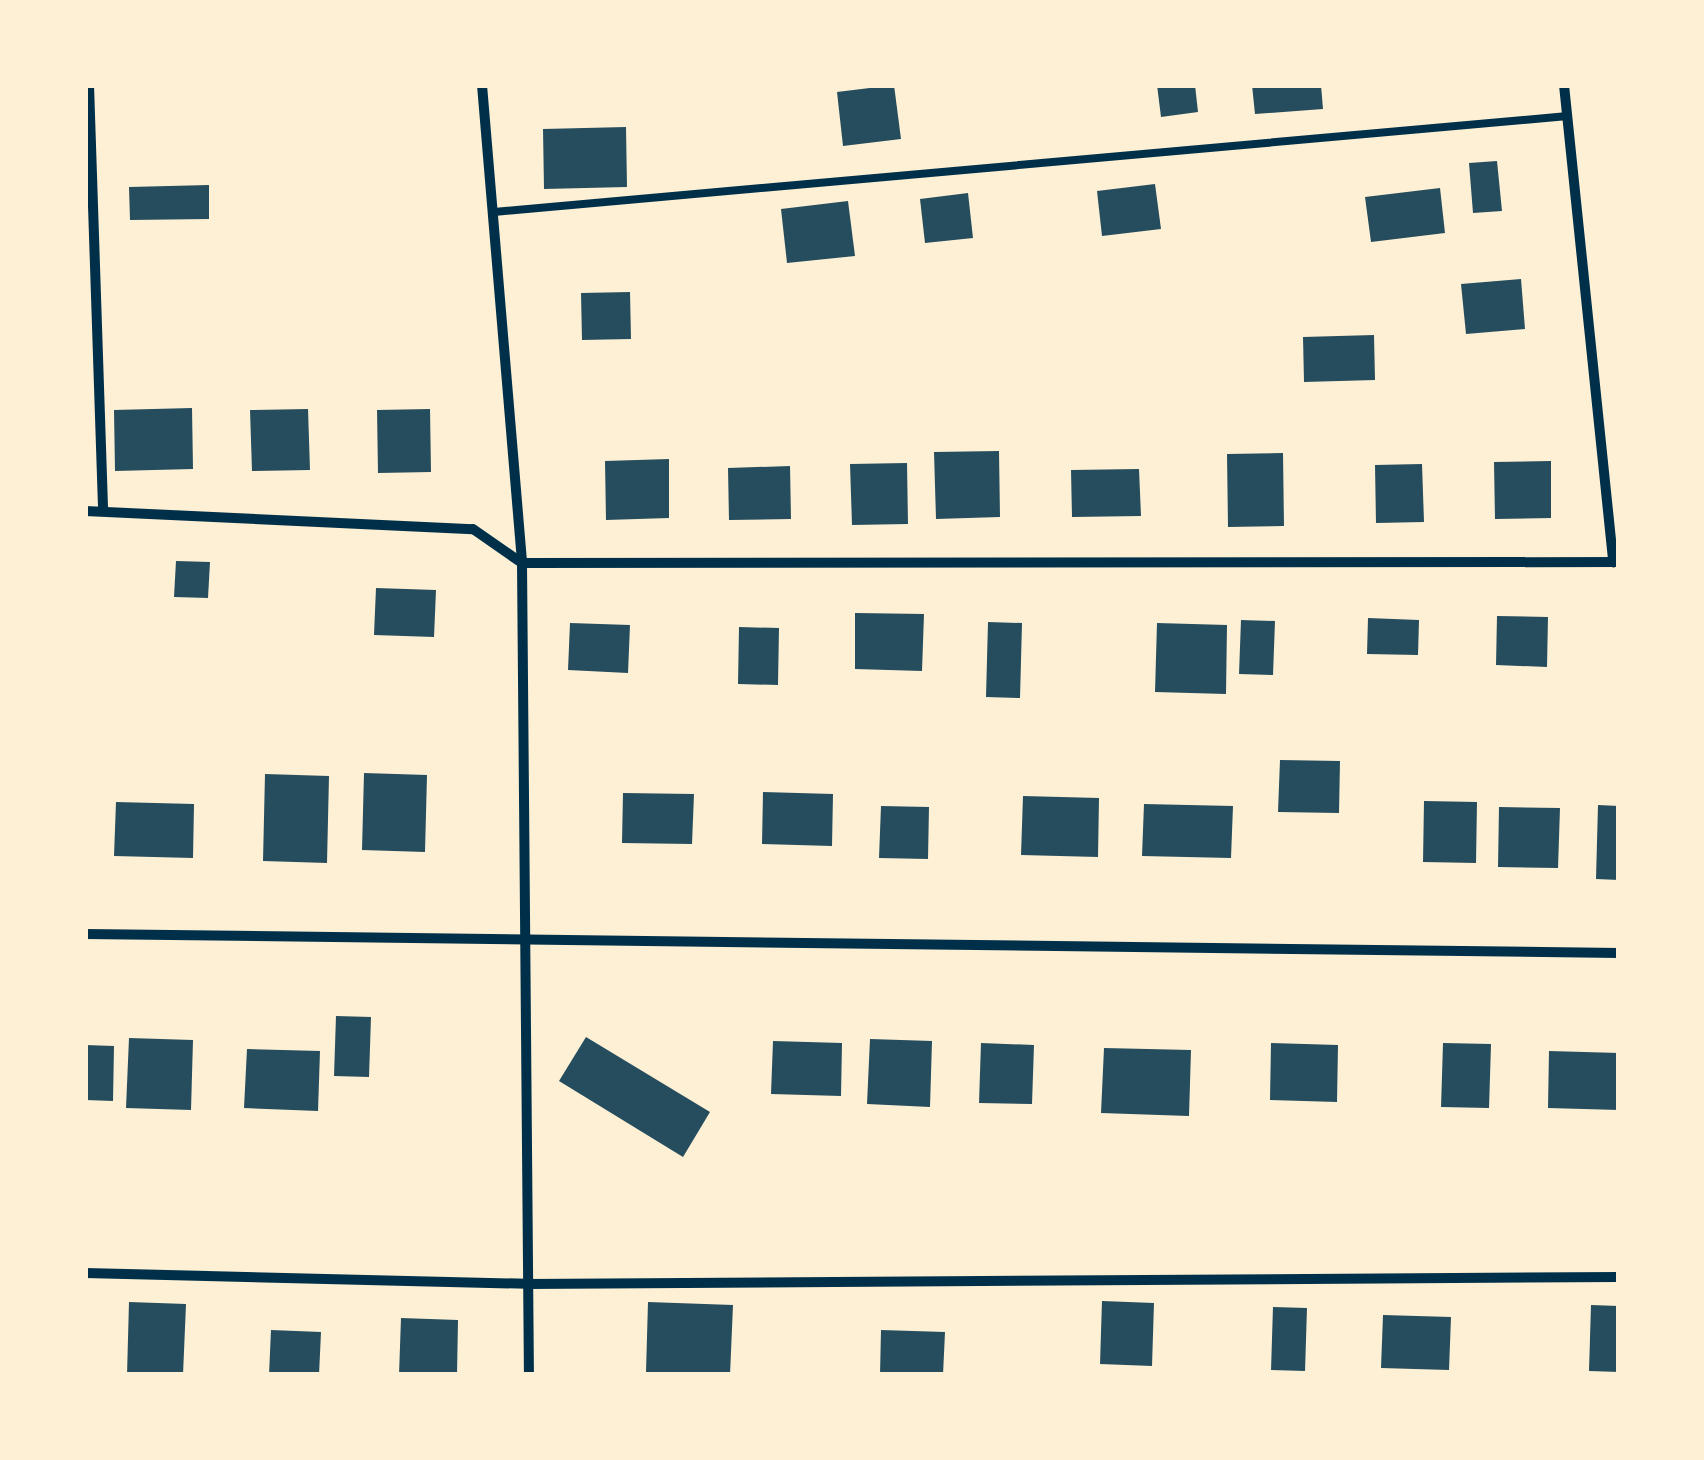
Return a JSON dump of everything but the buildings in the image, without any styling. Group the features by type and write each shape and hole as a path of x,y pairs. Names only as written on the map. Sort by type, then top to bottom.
{"street":[{"path":"89,85 104,511"},
{"path":"482,85 522,564 532,937 528,1375"},
{"path":"85,511 472,529 522,564 1616,562 1564,85"},
{"path":"85,934 1619,953"},
{"path":"85,1273 527,1284 1619,1277"}],"lane":[{"path":"494,212 1568,116"}]}
